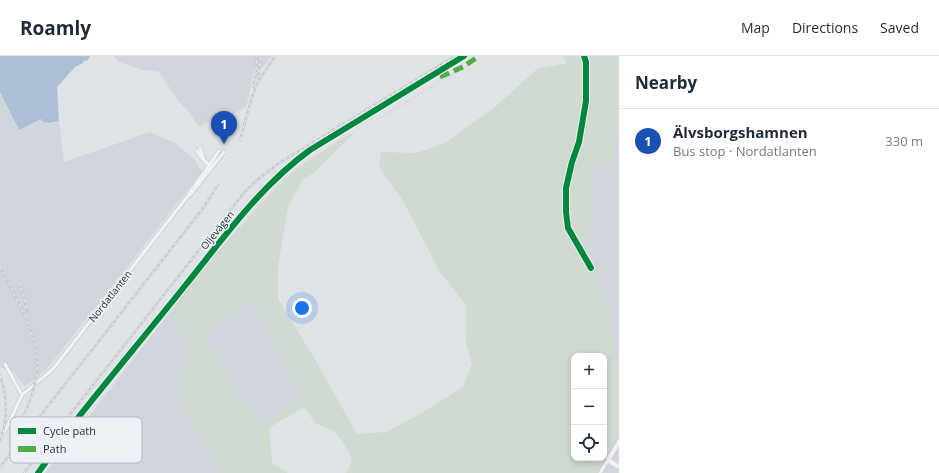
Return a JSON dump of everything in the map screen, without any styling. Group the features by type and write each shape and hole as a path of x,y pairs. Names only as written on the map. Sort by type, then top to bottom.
{"street":[{"name":"Oljevägen","path":"78,417 252,202 275,178 310,150 464,56"},
{"path":"584,56 586,62 586,101 579,142 572,162 566,188 566,212 568,228 591,268"},
{"path":"198,150 205,161 211,166 224,152"},
{"name":"Nordatlanten","path":"12,417 22,395 53,369 211,166 219,151"},
{"path":"5,364 22,395"},
{"name":"Nordatlanten","path":"0,438 10,422"},
{"path":"600,473 619,442"},
{"path":"608,460 619,467"},
{"name":"Oljevägen","path":"38,473 45,463"}],"shaded area":[{"path":"113,56 272,56 262,68 254,70 247,104 245,107 229,117 223,113 199,127 158,71 142,70 119,62"},
{"path":"484,56 386,115 364,126"},
{"path":"563,56 619,56 619,121 614,162 591,166 590,230 588,250 609,313 608,326 619,367 619,434 607,454 607,353 571,353 571,461 602,461 595,473 346,473 349,470 352,458 343,442 335,432 315,423 304,407 269,428 272,463 288,473 220,473 220,465 199,435 184,409 179,387 186,358 183,332 166,317 205,266 263,201 297,168 356,131 317,170 302,181 288,207 278,267 278,299 313,356 357,434 386,432 420,414 463,387 472,364 466,343 467,307 440,272 403,201 379,167 381,152 416,153 445,143 495,107 537,69 567,63","holes":["253,300 302,397 264,423 242,401 204,332"]},
{"path":"0,92 19,130 41,119 47,124 59,121 64,162 150,132 175,143 195,160 202,172 46,370 24,387 14,372 0,367"},
{"path":"619,121 619,367 608,326 609,313 588,250 590,230 591,166 617,136"},
{"path":"253,299 302,397 264,423 242,401 204,332"},
{"path":"166,317 183,332 186,358 179,387 184,409 199,435 220,465 220,473 45,473 53,463 142,463 142,417 88,417"},
{"path":"619,434 619,473 595,473 602,461 607,461 607,454"}],"water":[{"path":"0,56 90,56 87,61 84,60 83,63 75,67 57,87 59,121 47,123 41,119 19,130 0,92"}],"railway":[{"path":"253,87 257,70 256,56"},
{"path":"258,78 261,56"},
{"path":"240,140 252,97 258,82 275,56"},
{"path":"68,417 243,194 257,180 279,163 455,56"},
{"path":"39,417 201,211 218,185"},
{"path":"0,267 25,316 37,356 34,389 23,417"},
{"path":"20,282 27,311"},
{"path":"0,376 6,400 6,417 0,441"},
{"path":"0,467 10,454"},
{"path":"24,473 32,463"}],"marked path":[{"path":"440,77 463,67 479,56"}],"cycle path":[{"path":"79,417 242,214 274,180 310,150 464,56"},
{"path":"584,56 586,62 586,101 579,142 572,162 566,188 566,212 568,228 591,268"},
{"path":"38,473 45,463"}],"place":[{"name":"Älvsborgshamnen","path":"224,144"}]}
